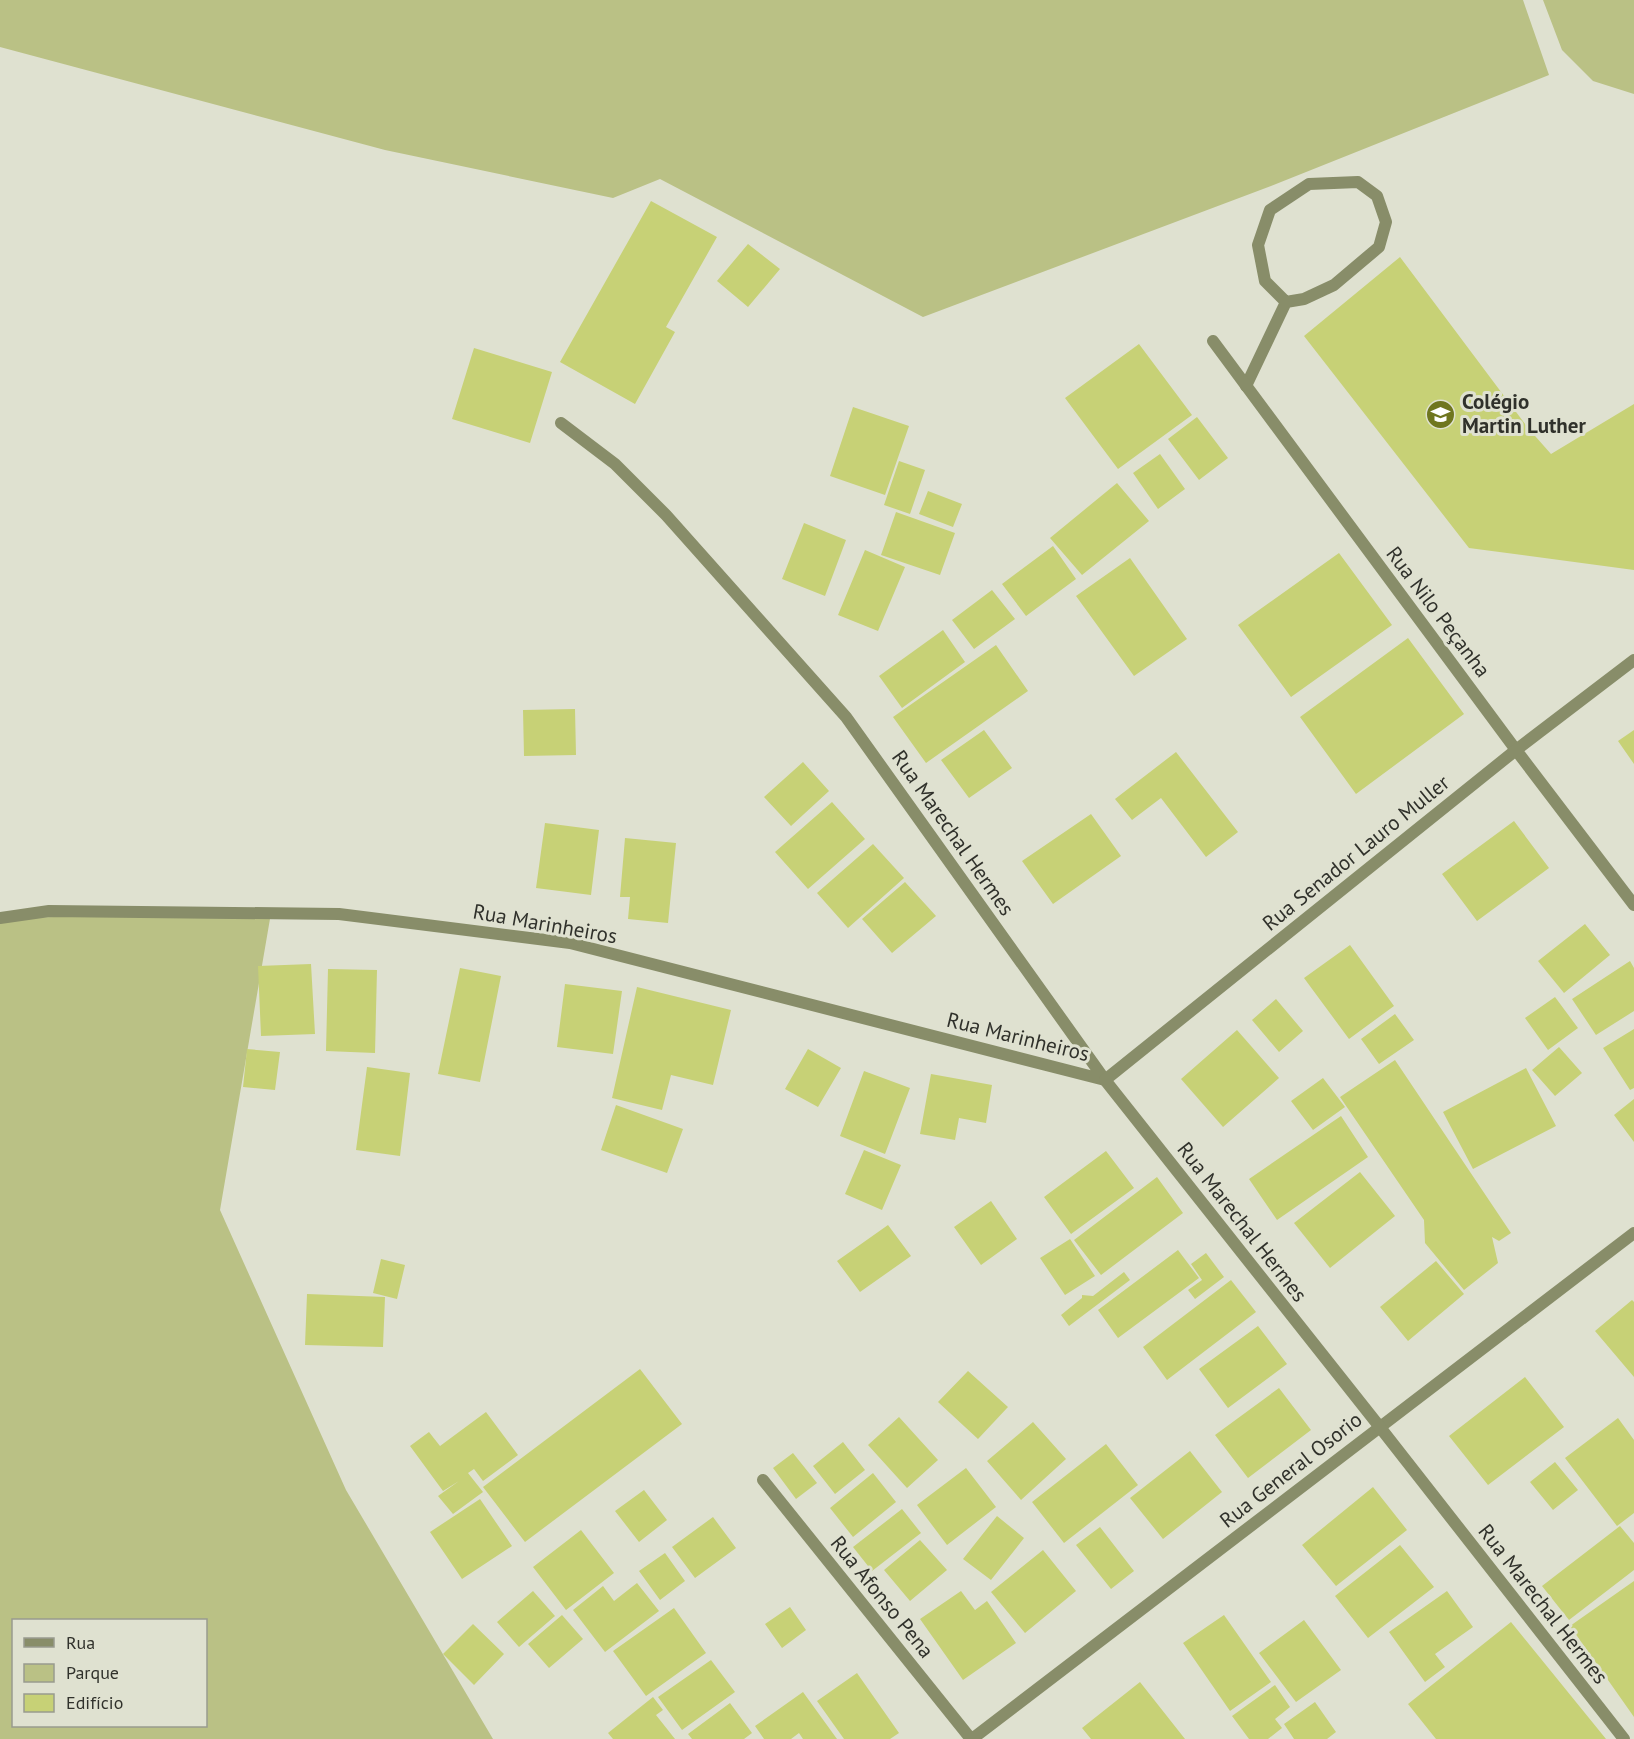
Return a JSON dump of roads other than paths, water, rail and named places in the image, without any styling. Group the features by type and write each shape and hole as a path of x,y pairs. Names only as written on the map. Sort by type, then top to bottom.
{"street":[{"path":"1358,182 1377,196 1386,222 1379,247 1334,285 1304,299 1286,302 1265,281 1258,245 1270,210 1309,184 1358,182"},
{"path":"1246,386 1286,302"},
{"name":"Rua Nilo Peçanha","path":"1213,341 1516,750 1634,905"},
{"name":"Rua Marechal Hermes","path":"561,423 615,464 666,515 846,717 1105,1080 1623,1739"},
{"name":"Rua Senador Lauro Muller","path":"1105,1080 1516,750 1634,660"},
{"name":"Rua Marinheiros","path":"0,918 49,911 339,914 570,943 1105,1080"},
{"name":"Rua General Osorio","path":"972,1739 1634,1233"},
{"name":"Rua Afonso Pena","path":"763,1480 972,1739"}],"place":[{"name":"Colégio Martin Luther","path":"1441,414"}]}
